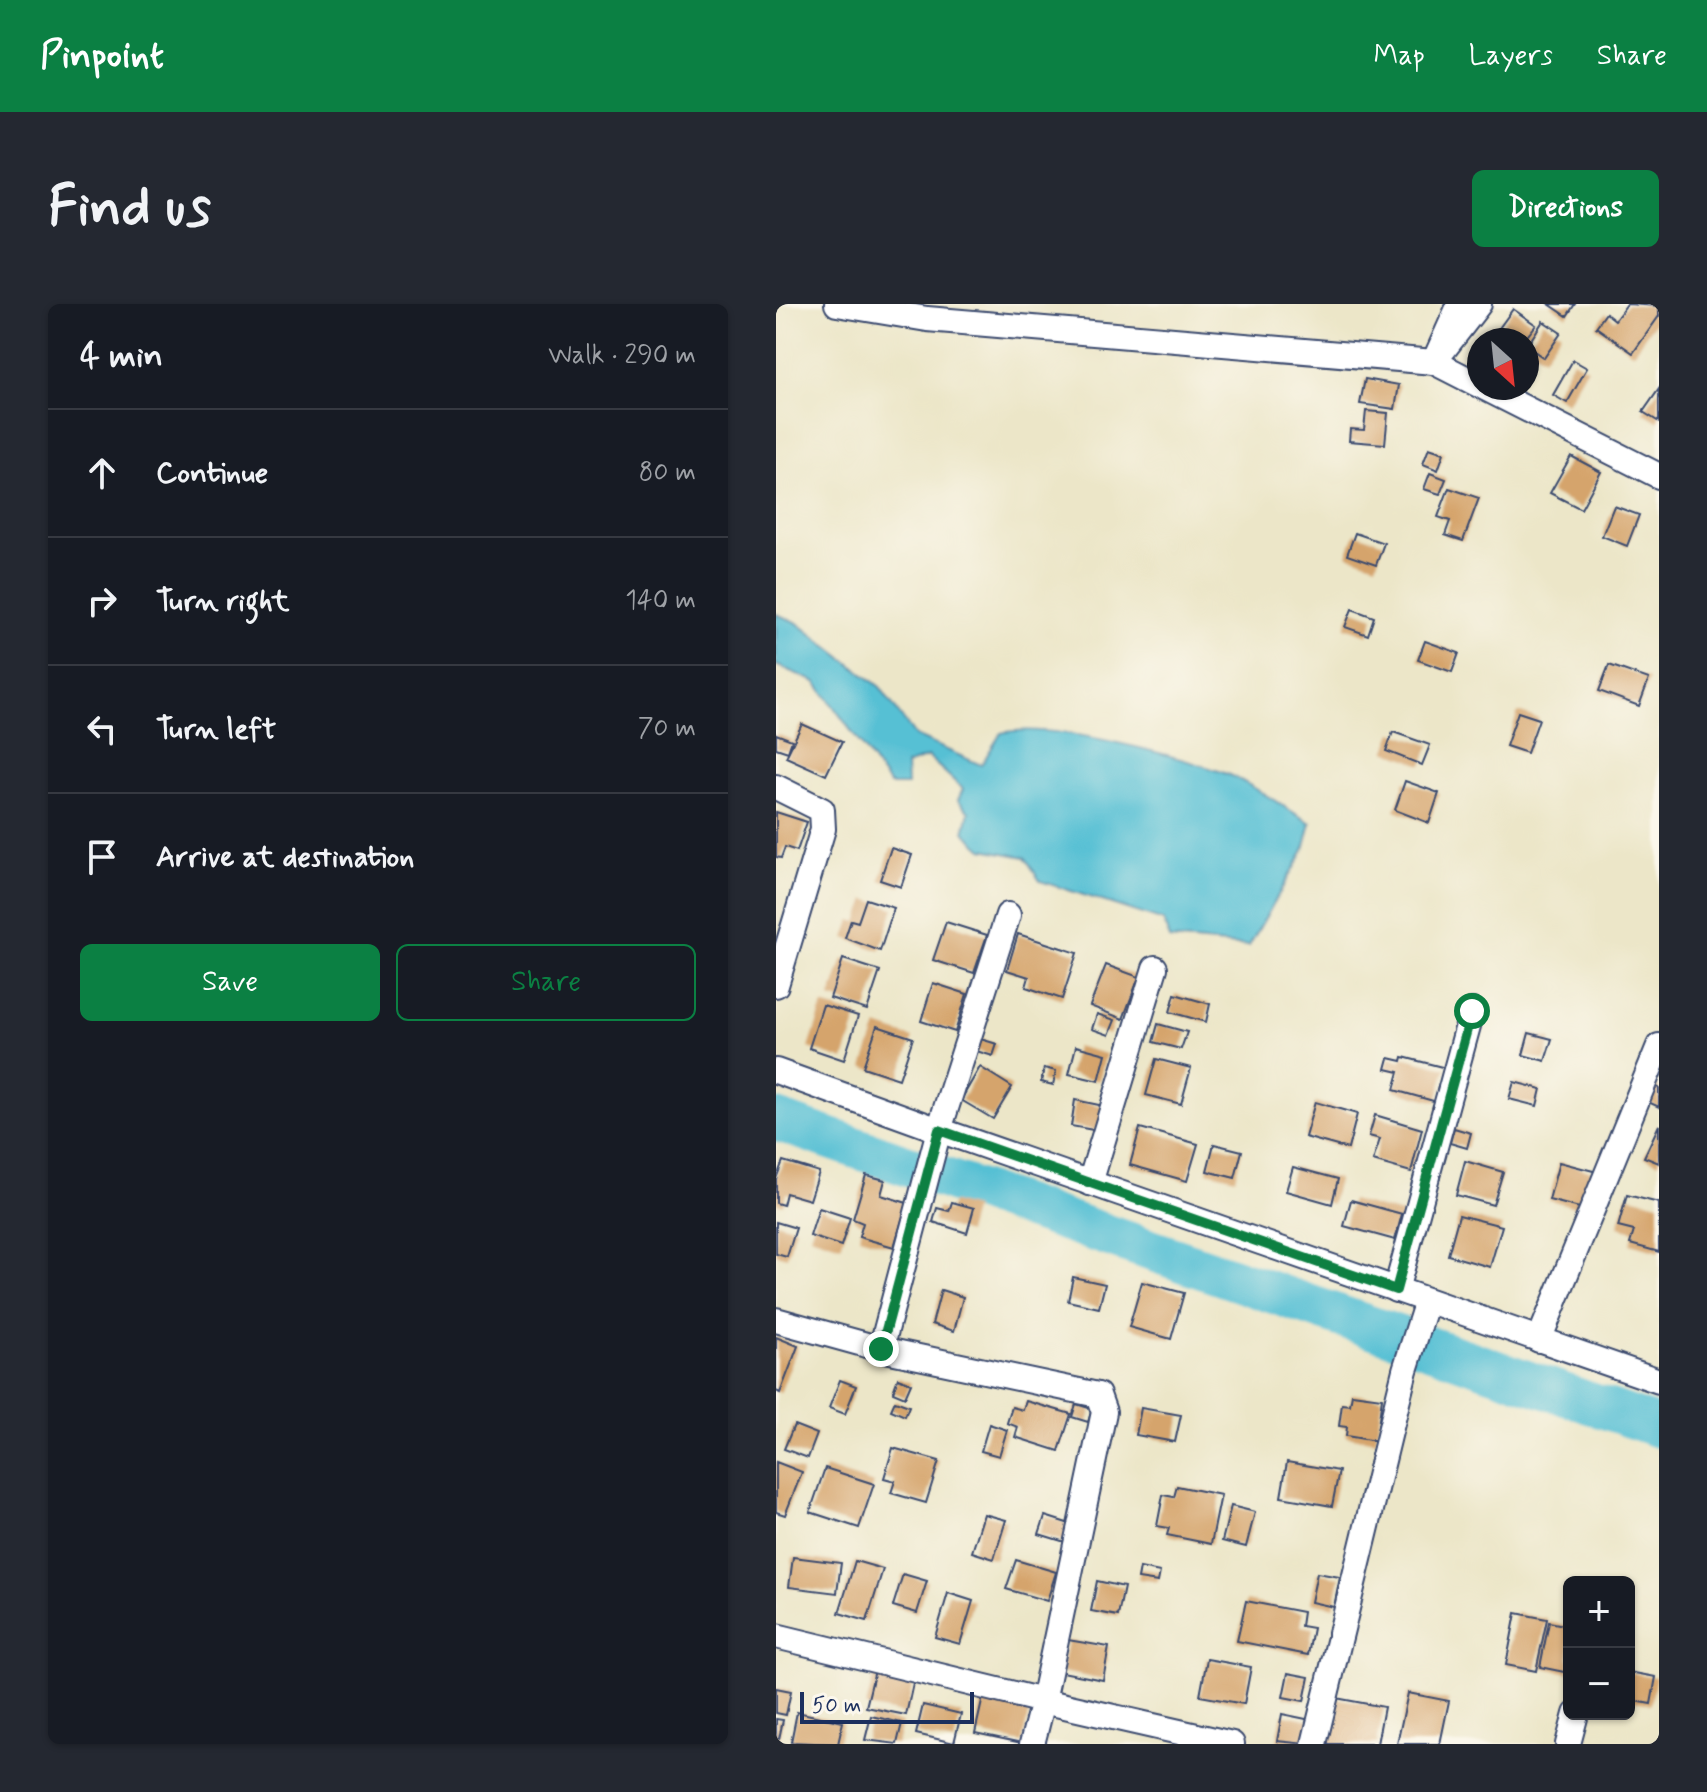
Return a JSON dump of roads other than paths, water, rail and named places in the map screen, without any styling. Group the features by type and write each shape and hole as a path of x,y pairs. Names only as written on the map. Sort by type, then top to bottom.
{"street":[{"path":"837,304 927,319 1434,362 1467,379"},
{"path":"1434,362 1460,304"},
{"path":"1434,362 1479,304"},
{"path":"1509,400 1659,476"},
{"path":"776,787 822,810 823,829 776,985"},
{"path":"881,1349 939,1130 1008,915"},
{"path":"1090,1183 1155,968"},
{"path":"1396,1290 1472,1011"},
{"path":"1539,1340 1659,1046"},
{"path":"776,1071 1659,1381"},
{"path":"1314,1744 1405,1370 1427,1301"},
{"path":"776,1320 881,1349 1098,1395 1104,1412 1032,1744"},
{"path":"776,1636 1232,1744"},
{"path":"1568,1744 1574,1720"}],"water":[{"path":"776,614 796,622 880,687 915,736 981,765 1001,733 1022,730 1078,735 1171,756 1231,776 1311,823 1304,850 1249,946 1169,939 1164,921 1040,881 1025,857 983,849 964,832 969,812 958,800 963,789 928,757 906,765 907,785 890,785 816,682 776,665"}],"waterway":[{"path":"776,1120 1659,1427"}]}
